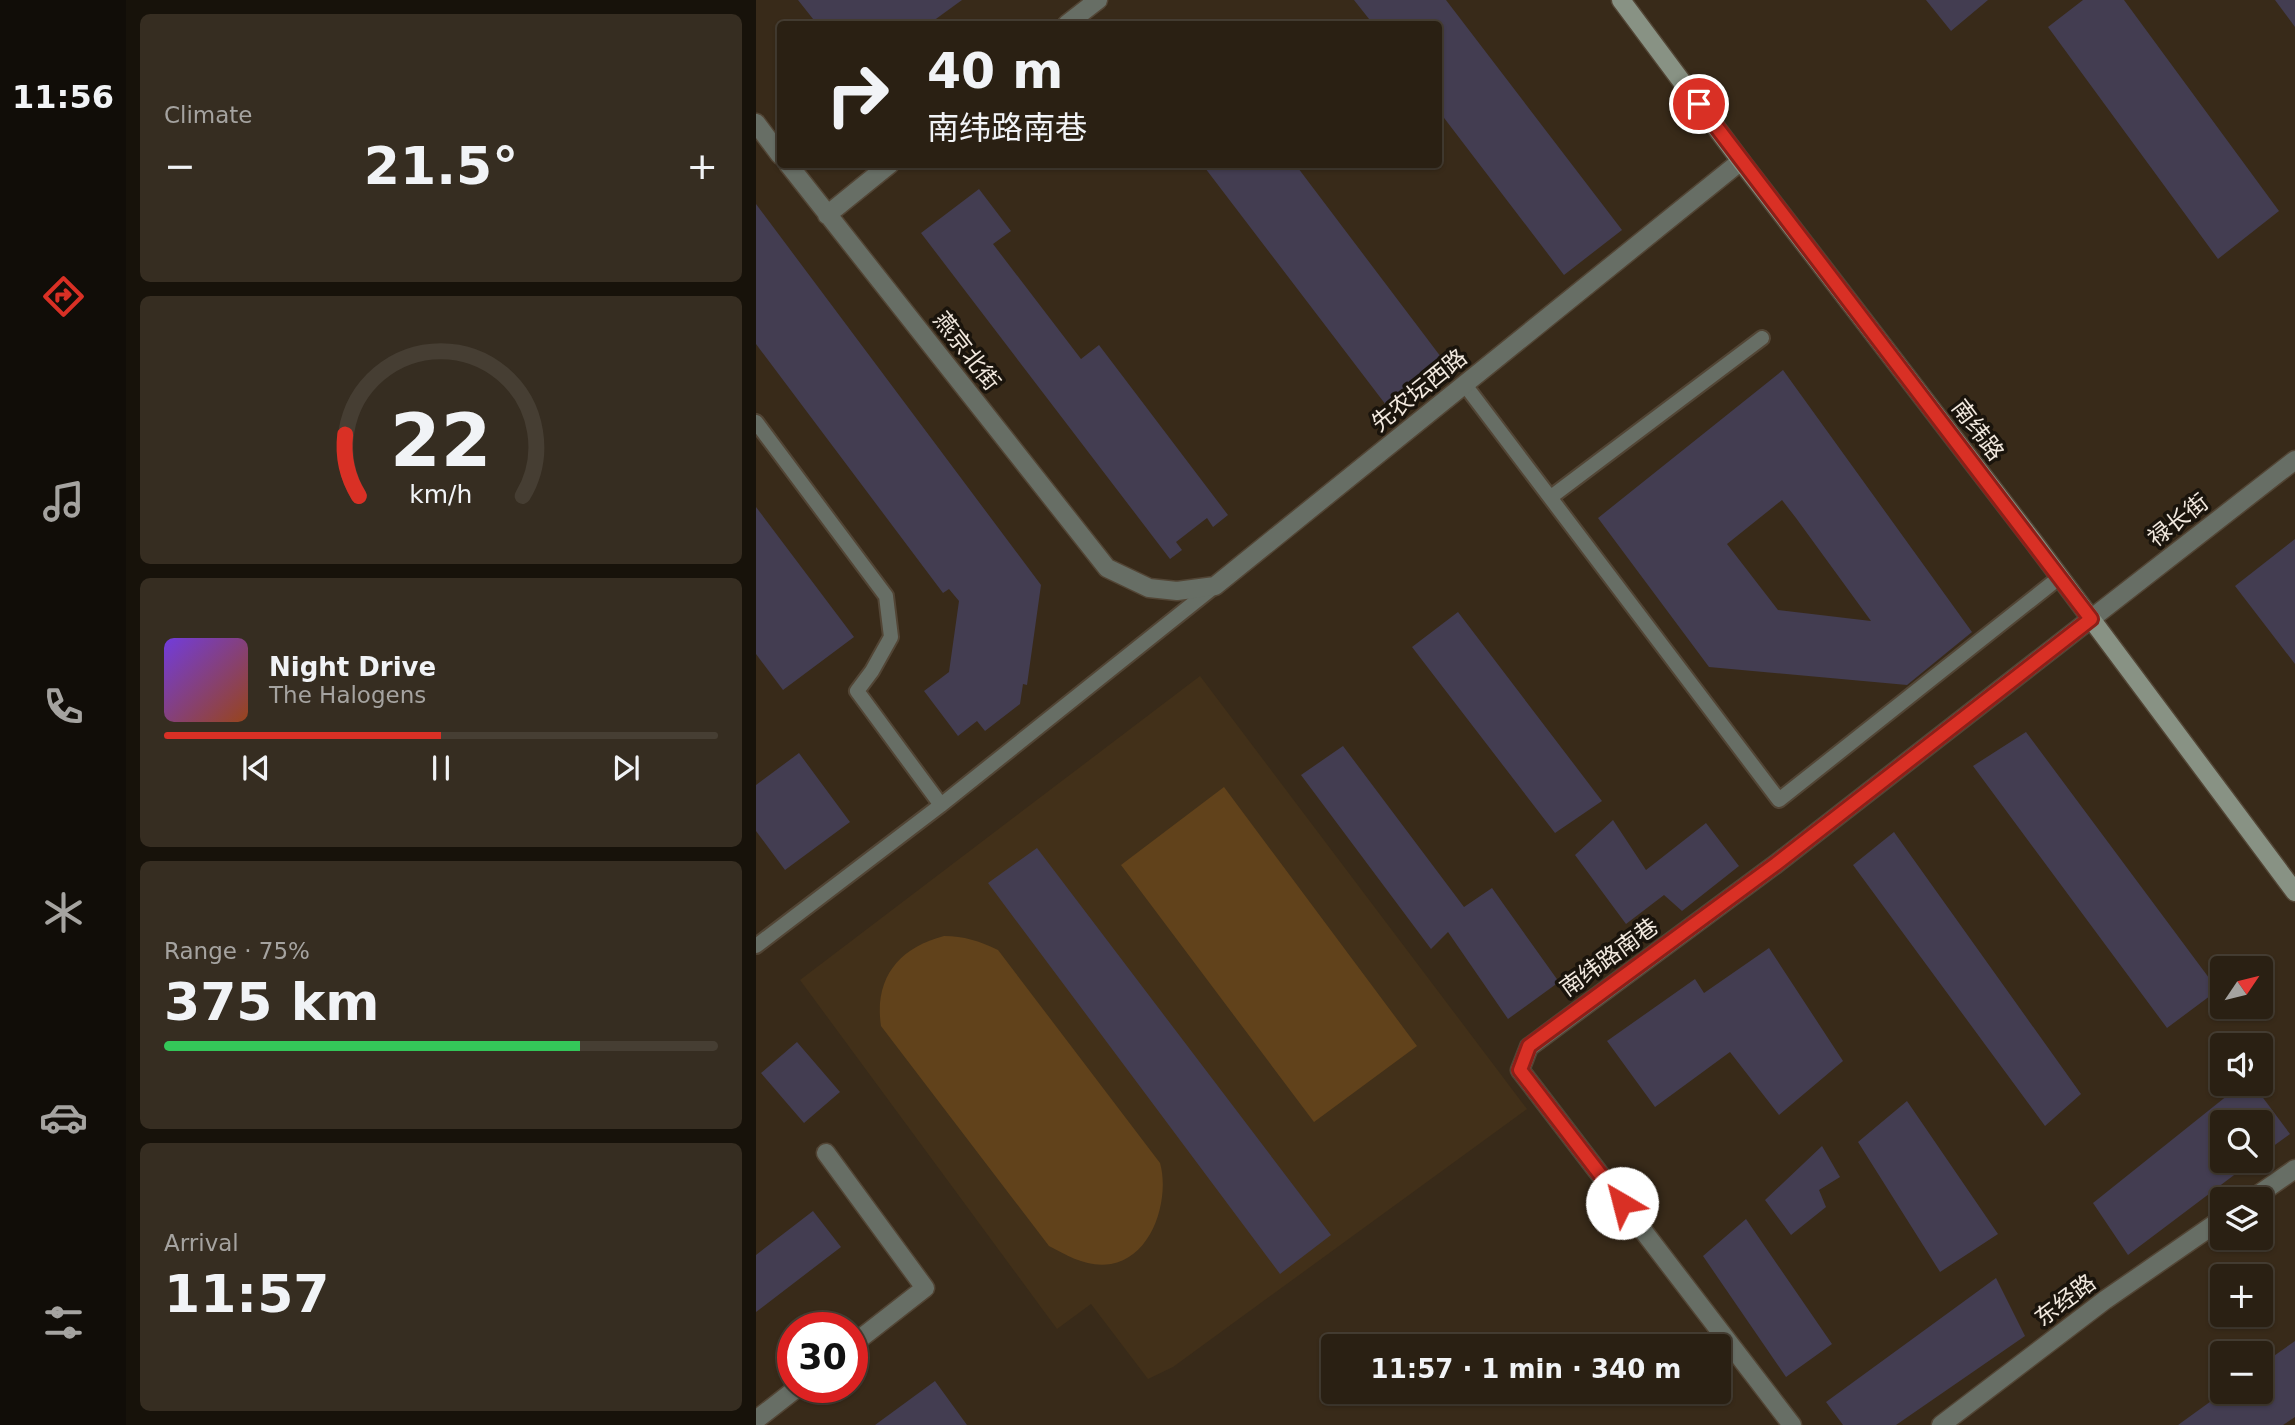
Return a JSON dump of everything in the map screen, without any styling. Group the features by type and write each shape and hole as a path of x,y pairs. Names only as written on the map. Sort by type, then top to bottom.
{"street":[{"path":"1071,21 1098,0"},
{"name":"南纬路","path":"1621,0 2295,891"},
{"path":"756,123 777,151"},
{"name":"先农坛西路","path":"1215,586 1741,161"},
{"name":"燕京北街","path":"791,168 1107,568 1149,588 1177,591 1215,586"},
{"path":"827,215 885,168"},
{"name":"禄长街","path":"2091,619 2295,460"},
{"name":"南纬路南巷","path":"1792,1425 1520,1070 1529,1046 1776,864 2091,619"},
{"path":"826,1153 925,1288 868,1333"},
{"path":"2270,1187 2295,1170"},
{"name":"东经路","path":"1941,1425 2105,1300 2210,1227"},
{"path":"756,1420 778,1403"}],"lane":[{"path":"1551,497 1762,338"},
{"path":"1465,385 1779,800 2060,577"},
{"path":"756,422 886,596 891,636 872,671 857,691 942,805"},
{"path":"756,946 942,805 1215,586"}],"shaded area":[{"path":"1200,676 1527,1109 1173,1367 1148,1379 1091,1304 1057,1329 800,980"},
{"path":"1224,787 1417,1046 1314,1122 1121,865"},
{"path":"944,936 971,940 998,950 1160,1163 1162,1193 1155,1224 1148,1238 1126,1259 1111,1264 1094,1264 1063,1254 1049,1246 881,1026 881,994 893,968 902,957 914,949"}],"building":[{"path":"798,0 962,0 933,21 815,21"},
{"path":"1354,0 1446,0 1622,230 1564,275 1442,115 1442,21 1371,21"},
{"path":"1926,0 1988,0 1951,31"},
{"path":"2083,0 2124,0 2279,211 2218,259 2048,27"},
{"path":"2275,0 2295,0 2295,27"},
{"path":"1205,168 1298,168 1444,361 1386,405"},
{"path":"979,189 1011,231 993,244 1081,359 1099,345 1228,515 1213,527 1207,518 1176,542 1182,550 1170,559 921,233"},
{"path":"756,204 1041,585 1027,685 1023,684 1020,704 985,731 977,721 958,736 924,691 949,672 959,601 949,589 943,593 756,344"},
{"path":"1783,370 1972,632 1907,685 1709,667 1598,518","holes":["1782,500 1871,621 1778,610 1727,544"]},
{"path":"756,507 854,637 783,690 756,654"},
{"path":"2295,539 2295,664 2235,586"},
{"path":"1458,612 1602,801 1555,833 1412,647"},
{"path":"2026,732 2210,979 2210,996 2167,1028 1973,766"},
{"path":"1343,746 1464,907 1492,888 1559,982 1508,1019 1448,932 1431,949 1301,775"},
{"path":"799,753 850,822 785,870 756,831 756,785"},
{"path":"1613,820 1646,870 1706,823 1739,866 1682,911 1664,895 1626,924 1575,855"},
{"path":"1894,832 2081,1094 2045,1126 1853,865"},
{"path":"1037,848 1331,1235 1280,1274 988,883"},
{"path":"1769,948 1843,1061 1779,1115 1730,1052 1655,1107 1607,1041 1695,979 1704,993"},
{"path":"797,1042 840,1092 804,1123 761,1073"},
{"path":"2227,1096 2262,1096 2272,1110 2210,1110 2210,1173 2237,1173 2218,1187 2210,1187 2210,1193 2128,1255 2093,1203"},
{"path":"1907,1101 1998,1234 1940,1272 1858,1142"},
{"path":"2273,1111 2290,1134 2273,1146"},
{"path":"1822,1146 1840,1177 1819,1190 1826,1207 1791,1235 1765,1200"},
{"path":"813,1211 841,1247 756,1312 756,1255"},
{"path":"1746,1219 1832,1344 1786,1377 1703,1256"},
{"path":"1996,1278 2025,1336 1896,1425 1843,1425 1826,1402"},
{"path":"2295,1341 2295,1417 2283,1425 2178,1425 2210,1402 2210,1404 2273,1404 2273,1357"},
{"path":"935,1381 967,1425 875,1425"}],"route":[{"path":"1622,1203 1520,1070 1529,1046 1776,864 2091,619 1699,104"}]}
